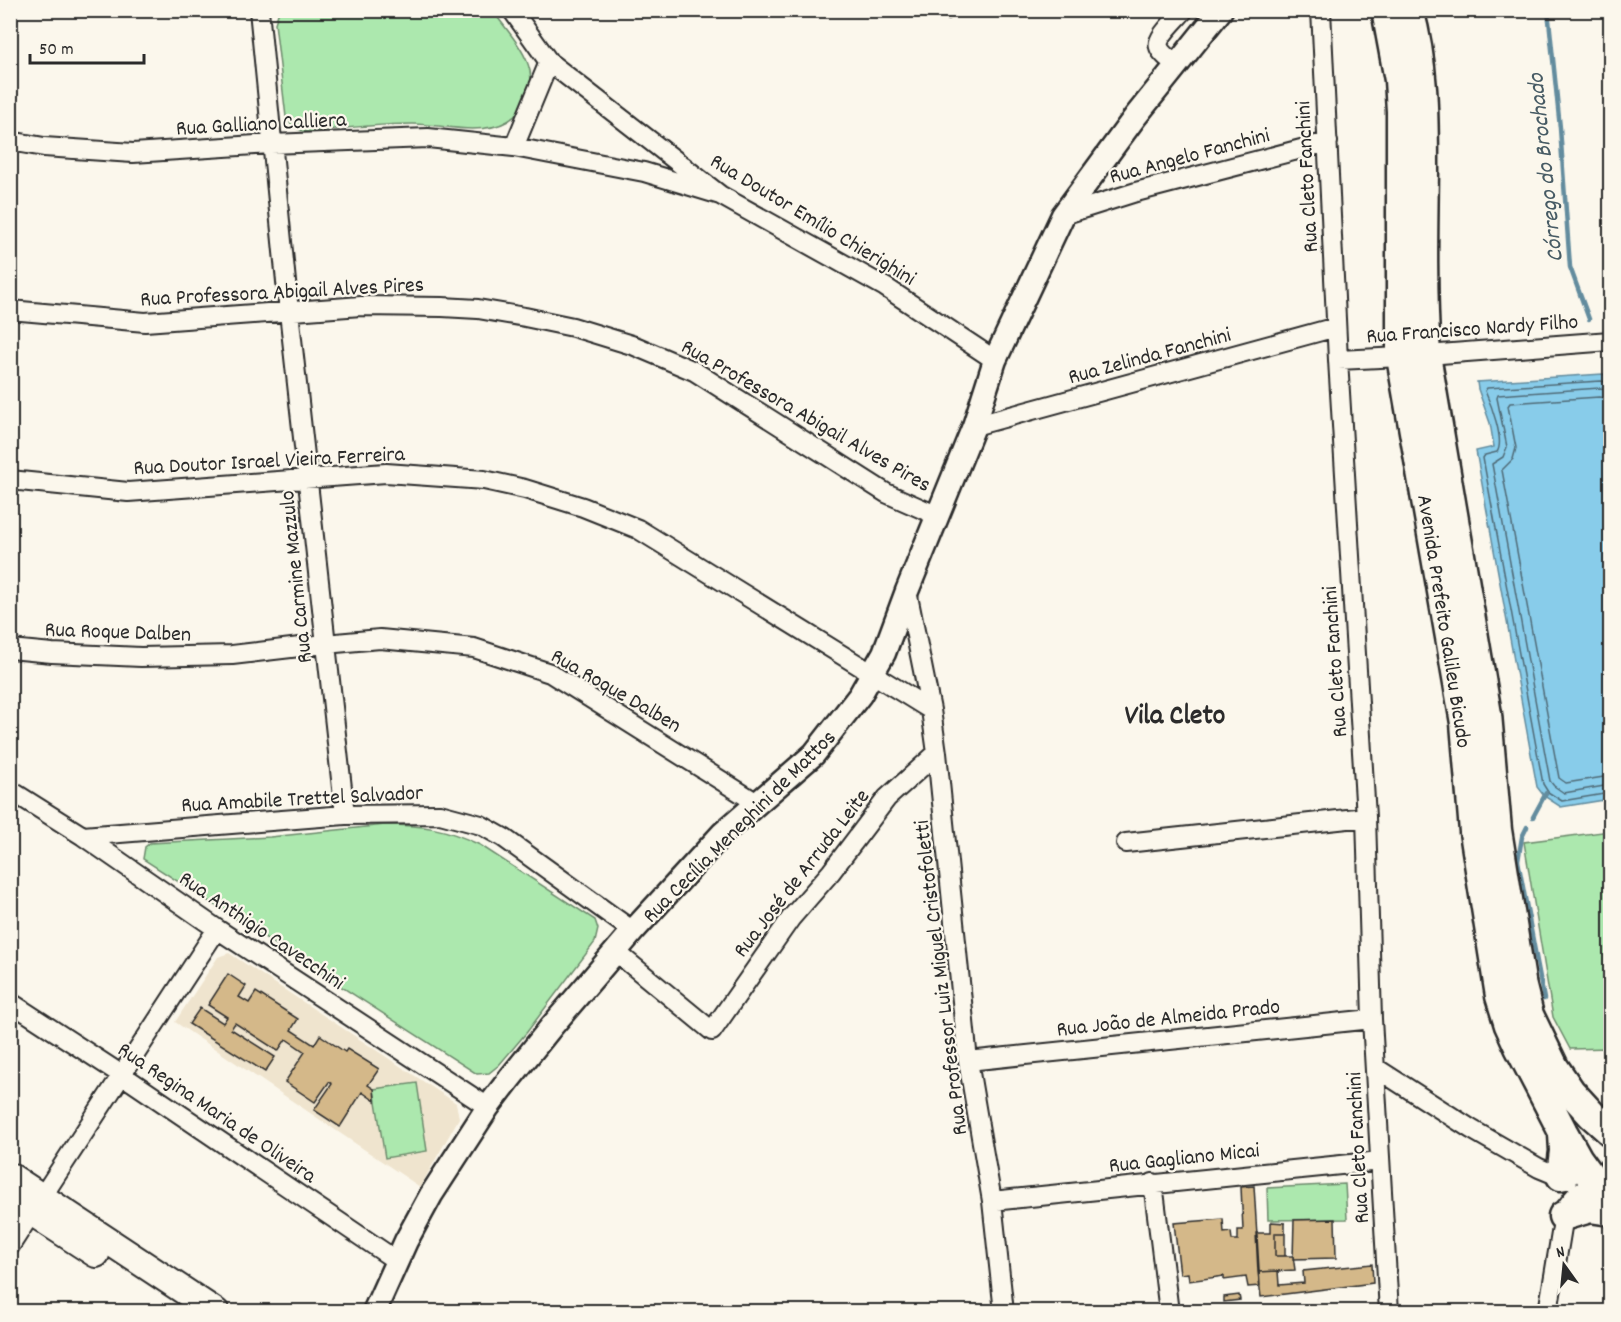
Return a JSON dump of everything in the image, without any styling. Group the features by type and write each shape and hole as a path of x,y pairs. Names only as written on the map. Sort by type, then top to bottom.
{"main road":[{"name":"Avenida Prefeito Galileu Bicudo","path":"1386,10 1401,111 1413,356 1465,723 1474,832 1500,996 1519,1047 1563,1131 1576,1192"},
{"name":"Avenida Prefeito Galileu Bicudo","path":"1409,10 1418,53 1424,108 1423,315 1413,356 1487,714 1497,830 1522,987 1530,1015 1554,1067 1571,1092 1592,1115 1611,1131"},
{"path":"10,1176 37,1204 184,1311"},
{"path":"1576,1192 1590,1208 1611,1211"},
{"path":"10,1198 37,1204 216,1311"}],"street":[{"name":"Rua Carmine Mazzulo","path":"259,10 289,312 345,815"},
{"name":"Rua Doutor Emílio Chierighini","path":"512,10 549,62 720,195 885,287 994,360"},
{"path":"1177,65 1159,49 1158,44 1160,38 1184,10"},
{"name":"Rua Cecília Meneghini de Mattos","path":"374,1311 431,1196 488,1107 552,1026 633,931 723,833 814,754 873,676 974,426 994,360 1063,214 1135,117 1221,10"},
{"name":"Rua Cleto Fanchini","path":"1321,10 1336,327 1366,817 1372,1019 1389,1311"},
{"path":"514,147 549,62"},
{"name":"Rua Galliano Calliera","path":"10,141 44,147 133,153 272,144 428,138 514,147 644,172 720,195"},
{"name":"Rua Angelo Fanchini","path":"1063,214 1136,192 1328,142"},
{"path":"644,172 653,169 657,164 660,148"},
{"name":"Rua Professora Abigail Alves Pires","path":"10,310 145,322 361,306 442,307 478,309 573,327 634,346 694,370 886,493 938,516"},
{"name":"Rua Zelinda Fanchini","path":"974,426 1336,327"},
{"name":"Rua Francisco Nardy Filho","path":"1338,360 1611,341"},
{"name":"Rua Doutor Israel Vieira Ferreira","path":"10,480 128,492 386,473 484,480 515,487 583,507 638,530 873,676"},
{"name":"Rua Professor Luiz Miguel Cristofoletti","path":"907,591 931,710 937,753 968,1061 992,1201 1004,1311"},
{"name":"Rua Roque Dalben","path":"10,649 152,657 232,655 380,639 474,648 549,673 757,803"},
{"path":"873,676 931,710"},
{"name":"Rua José de Arruda Leite","path":"616,952 712,1031 791,918 831,872 887,798 937,753"},
{"name":"Rua Anthigio Cavecchini","path":"10,790 83,836 217,928 488,1107"},
{"name":"Rua Amabile Trettel Salvador","path":"83,836 345,815 440,814 481,825 504,838 633,931"},
{"path":"1126,843 1366,817"},
{"path":"10,1246 217,928"},
{"name":"Rua Regina Maria de Oliveira","path":"10,1002 397,1261"},
{"name":"Rua João de Almeida Prado","path":"968,1061 1372,1019"},
{"path":"1376,1068 1576,1192 1548,1311"},
{"name":"Rua Gagliano Micai","path":"992,1201 1380,1161"},
{"path":"1153,1184 1169,1311"},
{"path":"997,1311 1004,1311"}],"shaded area":[{"path":"229,953 456,1103 459,1118 420,1187 175,1022 218,957"}],"green space":[{"path":"279,11 493,11 517,43 528,64 531,80 528,96 520,110 508,121 486,128 465,129 413,124 373,125 307,132 297,129 286,117 275,23"},
{"path":"385,825 434,829 467,839 480,845 595,920 598,929 595,942 527,1032 499,1065 489,1073 477,1074 143,859 145,847 150,843 270,837"},
{"path":"1610,831 1610,1048 1570,1049 1553,1017 1524,842"},
{"path":"417,1083 427,1151 385,1158 374,1089"},
{"path":"1345,1184 1347,1219 1268,1220 1267,1188"}],"water":[{"path":"1603,374 1610,378 1608,440 1610,445 1610,799 1561,807 1544,796 1537,787 1476,451 1494,447 1490,423 1477,382"}],"building":[{"path":"942,10 958,10 959,13 948,20"},
{"path":"228,974 246,986 239,997 249,1003 256,992 298,1019 291,1030 314,1045 320,1035 345,1052 347,1049 379,1069 368,1085 374,1089 375,1101 362,1092 340,1127 314,1110 332,1084 329,1082 315,1102 285,1082 305,1052 286,1039 278,1051 235,1023 231,1029 275,1057 265,1072 189,1024 200,1008 223,1023 227,1017 208,1005"},
{"path":"1254,1186 1260,1286 1248,1287 1246,1277 1224,1280 1224,1276 1189,1281 1188,1273 1180,1274 1174,1223 1223,1219 1224,1233 1231,1232 1232,1240 1238,1240 1238,1230 1243,1230 1241,1187"},
{"path":"1335,1219 1336,1258 1293,1259 1294,1220"},
{"path":"1271,1222 1285,1223 1285,1233 1275,1233 1275,1256 1293,1256 1295,1270 1258,1272 1256,1233 1271,1233"},
{"path":"1275,1233 1285,1233 1285,1256 1275,1256"},
{"path":"1372,1264 1373,1283 1261,1297 1258,1272 1278,1271 1279,1285 1304,1283 1303,1271"},
{"path":"1239,1295 1240,1300 1224,1302 1224,1297"}],"waterway":[{"name":"Córrego do Brochado","path":"1548,10 1560,128 1570,267 1589,319"},
{"path":"1533,817 1546,793"},
{"path":"1527,827 1522,837 1518,861 1544,999"}],"district":[{"name":"Vila Cleto","path":"1175,713"}]}
